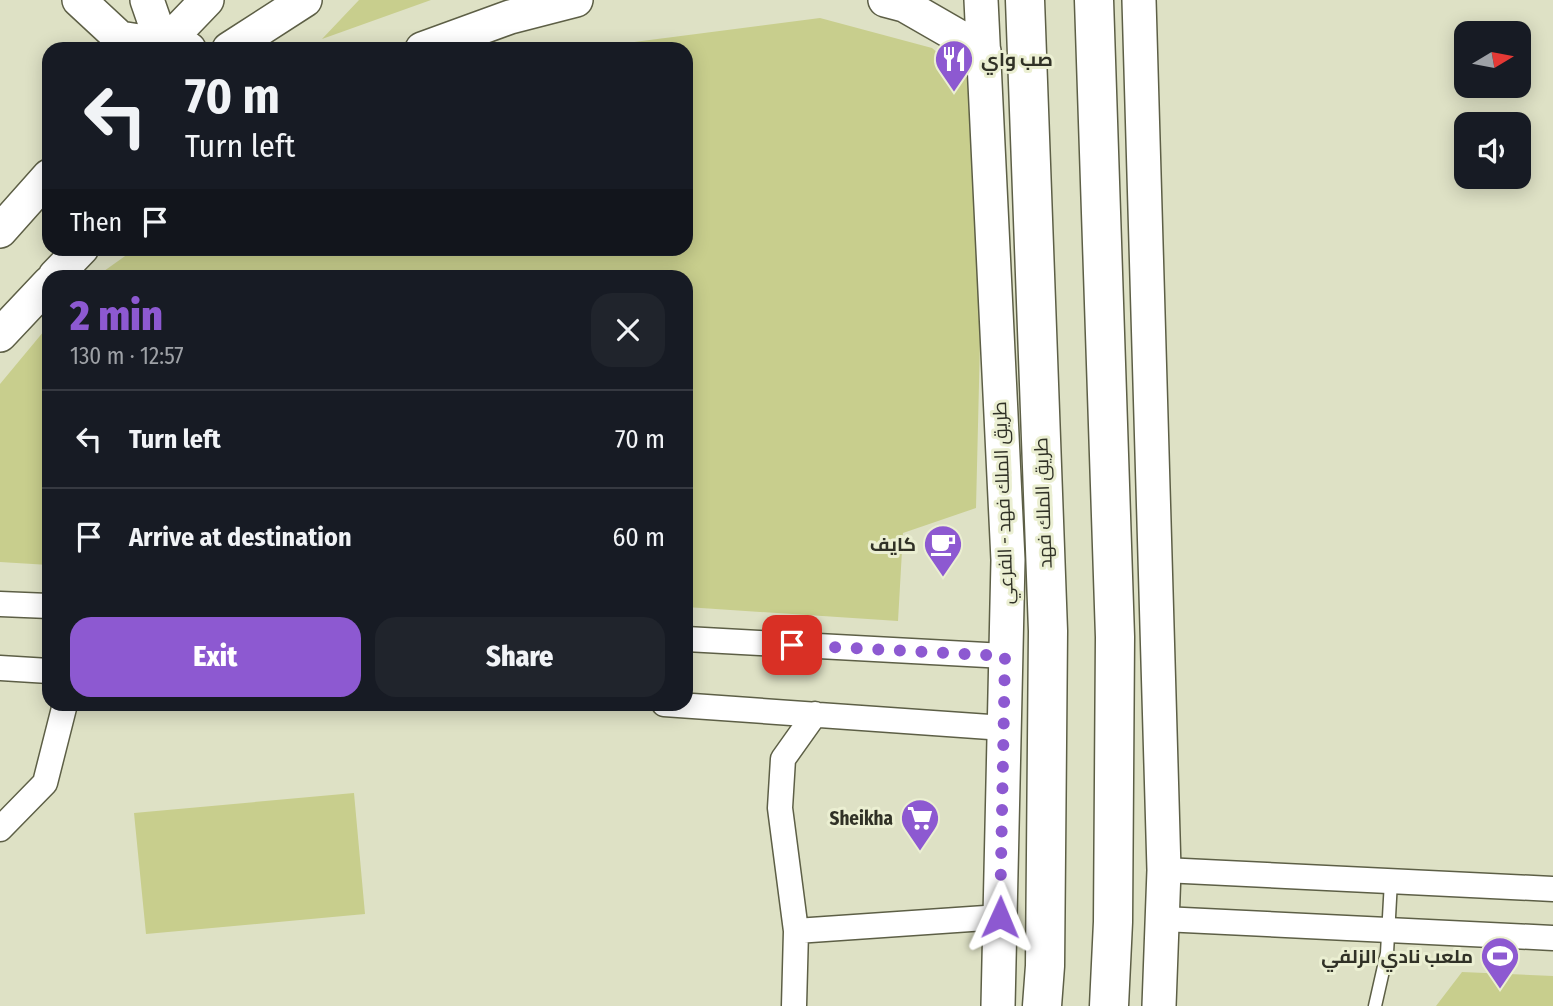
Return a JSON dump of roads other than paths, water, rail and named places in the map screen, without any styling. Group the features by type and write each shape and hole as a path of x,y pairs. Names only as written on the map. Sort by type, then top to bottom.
{"highway":[{"name":"طريق الملك فهد","path":"1025,0 1048,631 1045,967 1042,1006"},
{"path":"1094,0 1115,637 1113,922 1109,1006"}],"main road":[{"path":"79,0 120,37 142,42"},
{"path":"147,0 166,42"},
{"path":"174,42 207,0"},
{"path":"240,42 305,0"},
{"path":"273,42 312,0"},
{"path":"441,42 510,17 576,0"},
{"path":"886,0 904,5 984,51"},
{"name":"طريق الملك فهد - الفرعي","path":"981,0 1007,560 998,1006"},
{"path":"1139,0 1164,870 1159,1006"},
{"path":"0,231 42,184"},
{"path":"61,270 74,256"},
{"path":"0,335 42,290"}],"street":[{"path":"0,604 42,606"},
{"path":"693,639 1005,656"},
{"path":"0,668 42,671"},
{"path":"693,706 1004,728"},
{"path":"0,829 45,783 63,711"},
{"path":"794,1006 796,932 780,808 783,759 815,714"},
{"path":"1164,870 1553,888"},
{"path":"796,932 1000,917"},
{"path":"1163,919 1553,938"}],"lane":[{"path":"1375,1006 1387,953 1391,881"}],"place":[{"name":"صب واي","path":"954,93"},
{"name":"كايف","path":"943,578"},
{"name":"Sheikha","path":"920,852"},
{"name":"ملعب نادي الزلفي","path":"1500,990"}]}
